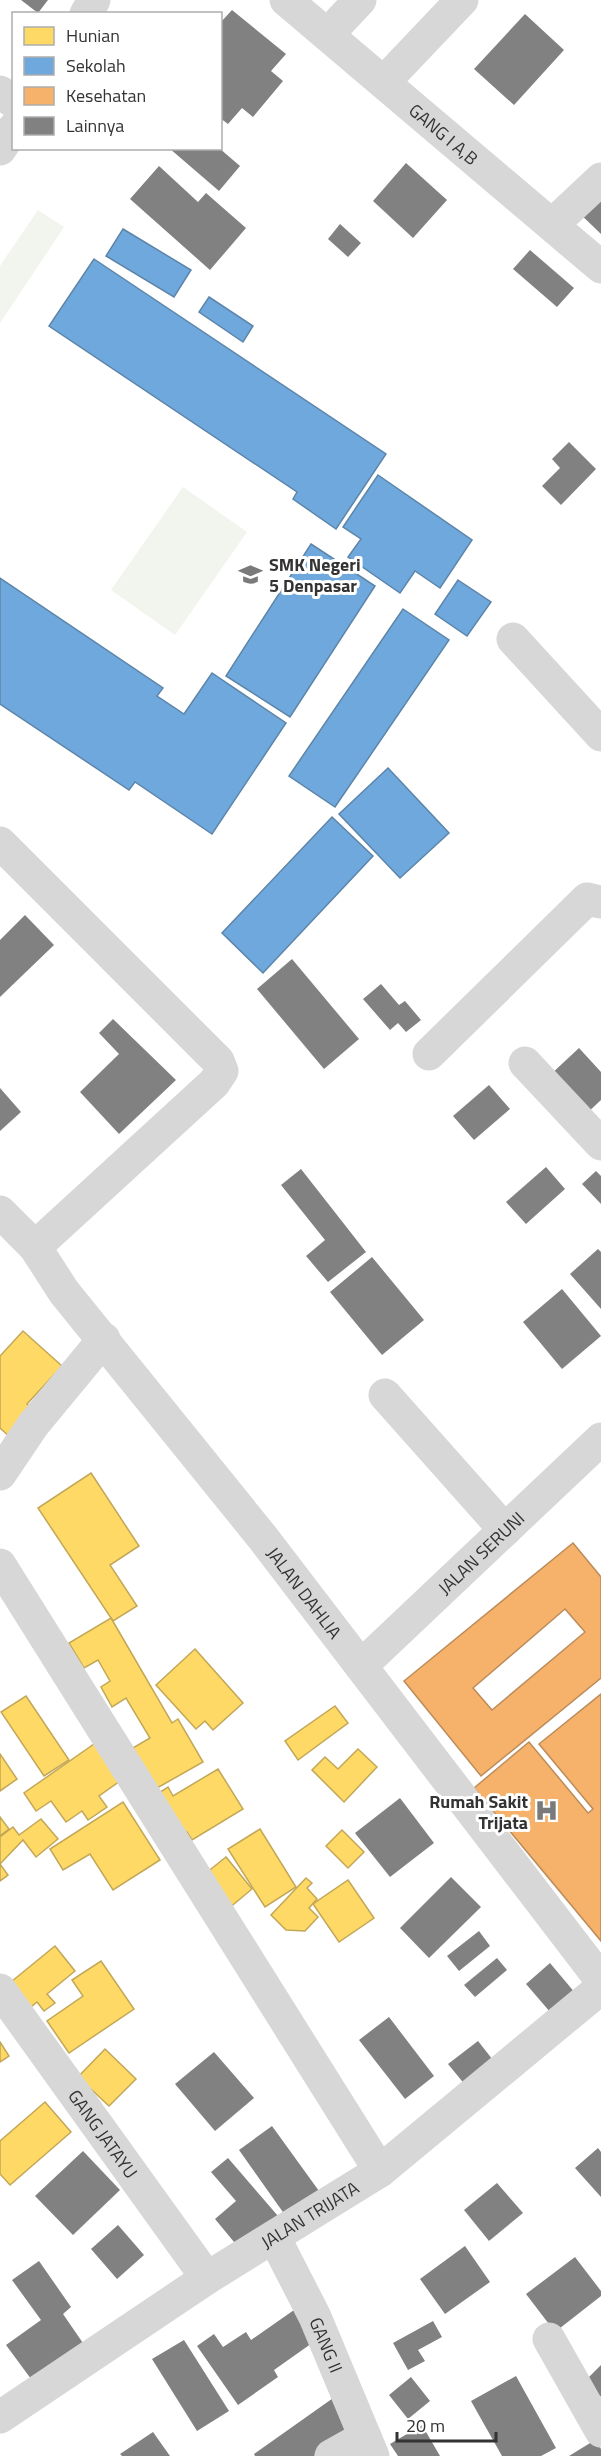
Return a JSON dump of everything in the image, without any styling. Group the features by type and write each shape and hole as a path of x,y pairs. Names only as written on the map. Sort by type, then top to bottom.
{"street":[{"name":"GANG I A,B","path":"286,0 601,267"},
{"path":"328,34 360,0"},
{"path":"384,82 462,0"},
{"path":"0,149 12,131"},
{"path":"552,225 601,179"},
{"path":"513,639 601,735"},
{"path":"0,843 218,1061 222,1071 214,1083 35,1247"},
{"path":"429,1054 587,899 601,902"},
{"path":"525,1063 601,1144"},
{"name":"JALAN DAHLIA","path":"0,1212 35,1247 64,1292 263,1538 601,1980"},
{"path":"0,1474 33,1425 104,1339"},
{"path":"385,1395 505,1530"},
{"name":"JALAN SERUNI","path":"361,1666 601,1439"},
{"path":"0,1565 380,2171"},
{"name":"JALAN TRIJATA","path":"0,2417 207,2278 380,2171 601,1988"},
{"name":"GANG JATAYU","path":"0,1990 207,2278"},
{"name":"GANG II","path":"274,2237 315,2317 369,2446"},
{"path":"549,2339 601,2431"},
{"path":"331,2456 369,2446"}],"shaded area":[{"path":"38,210 64,227 0,323 0,266"},
{"path":"183,487 247,532 175,635 111,590"}],"building: Hunian":[{"path":"23,1331 62,1366 27,1404 36,1412 12,1439 0,1428 0,1356"},
{"path":"91,1473 139,1546 110,1565 137,1606 113,1621 38,1508"},
{"path":"111,1618 172,1723 178,1719 203,1762 150,1792 126,1752 150,1738 126,1698 112,1707 101,1687 110,1681 98,1660 84,1668 69,1643"},
{"path":"195,1649 243,1703 213,1730 205,1721 196,1729 156,1685"},
{"path":"26,1696 69,1760 44,1776 1,1712"},
{"path":"335,1706 348,1723 298,1760 285,1741"},
{"path":"94,1744 120,1781 99,1796 107,1807 88,1820 82,1811 66,1822 51,1801 36,1811 24,1793"},
{"path":"358,1749 377,1767 344,1802 312,1770 325,1757 338,1769"},
{"path":"0,1754 17,1779 0,1791"},
{"path":"218,1769 243,1809 192,1840 187,1832 176,1838 151,1798 168,1787 173,1796"},
{"path":"123,1802 160,1860 113,1890 90,1854 63,1870 50,1849"},
{"path":"0,1817 9,1829 0,1836"},
{"path":"41,1819 58,1839 36,1857 23,1840 0,1864 0,1837 13,1827 19,1835"},
{"path":"260,1829 296,1887 265,1907 228,1849"},
{"path":"342,1830 364,1852 348,1868 326,1846"},
{"path":"226,1857 252,1889 228,1909 201,1877"},
{"path":"0,1864 8,1875 0,1881"},
{"path":"306,1878 312,1883 307,1888 317,1899 309,1908 318,1917 305,1931 286,1930 271,1915"},
{"path":"348,1880 374,1918 339,1942 313,1904"},
{"path":"55,1946 75,1971 47,1994 55,2003 44,2011 37,2002 26,2011 6,1986"},
{"path":"101,1961 134,2009 69,2053 47,2021 83,1996 72,1980"},
{"path":"0,2042 9,2056 0,2062"},
{"path":"105,2049 136,2079 109,2106 78,2077"},
{"path":"45,2102 71,2132 10,2185 0,2174 0,2141"}],"building: Sekolah":[{"path":"123,229 191,270 174,297 106,256"},
{"path":"94,259 386,454 336,529 293,499 297,492 49,326"},
{"path":"209,297 253,326 243,342 199,312"},
{"path":"378,475 472,540 440,588 415,571 400,593 348,557 361,539 343,527"},
{"path":"311,544 375,586 290,717 226,676"},
{"path":"0,578 163,688 157,696 184,714 212,673 286,723 212,834 135,782 129,790 0,704"},
{"path":"458,580 491,602 467,636 435,614"},
{"path":"403,609 449,640 335,807 289,776"},
{"path":"388,768 449,833 400,878 339,814"},
{"path":"332,817 373,856 263,973 222,933"}],"building: Kesehatan":[{"path":"573,1543 601,1577 601,1678 481,1776 404,1681","holes":["565,1609 585,1632 492,1710 473,1688"]},
{"path":"601,1694 601,1941 474,1788 529,1742 588,1813 593,1809 539,1744"}],"building: Lainnya":[{"path":"21,0 48,0 37,12"},
{"path":"232,10 286,54 271,71 283,81 253,117 242,108 228,124 222,120 222,21"},
{"path":"525,14 564,50 514,105 474,69"},
{"path":"171,150 221,150 240,166 219,191"},
{"path":"406,163 447,200 413,238 373,201"},
{"path":"159,166 198,202 206,193 246,228 210,270 130,199"},
{"path":"601,183 601,234 575,209"},
{"path":"340,224 361,243 348,257 328,239"},
{"path":"530,250 574,288 557,307 513,269"},
{"path":"569,442 596,469 561,505 542,486 560,468 552,459"},
{"path":"25,915 54,945 0,997 0,940"},
{"path":"292,959 359,1039 324,1069 257,989"},
{"path":"381,984 399,1005 405,1001 421,1020 406,1032 398,1023 390,1030 363,999"},
{"path":"113,1019 176,1080 119,1134 80,1092 119,1054 99,1033"},
{"path":"579,1048 601,1072 601,1100 585,1115 549,1076"},
{"path":"489,1085 510,1109 474,1140 453,1116"},
{"path":"0,1088 21,1112 0,1131"},
{"path":"546,1167 565,1189 526,1224 506,1202"},
{"path":"301,1169 366,1252 328,1282 306,1256 325,1240 281,1185"},
{"path":"596,1171 601,1176 601,1204 582,1184"},
{"path":"598,1249 601,1252 601,1309 570,1274"},
{"path":"372,1257 424,1320 382,1355 330,1292"},
{"path":"562,1289 601,1336 562,1369 523,1322"},
{"path":"400,1798 434,1843 390,1877 355,1833"},
{"path":"451,1877 481,1907 429,1958 400,1928"},
{"path":"479,1931 490,1946 459,1971 447,1956"},
{"path":"497,1958 507,1970 475,1997 464,1985"},
{"path":"550,1963 581,2000 557,2020 526,1984"},
{"path":"389,2017 434,2076 405,2099 359,2040"},
{"path":"478,2041 500,2069 471,2092 448,2064"},
{"path":"214,2052 254,2098 215,2131 175,2084"},
{"path":"272,2126 319,2191 285,2215 239,2150"},
{"path":"598,2148 601,2152 601,2197 575,2168"},
{"path":"83,2151 120,2190 73,2235 35,2196"},
{"path":"228,2158 278,2216 239,2248 215,2219 236,2201 211,2172"},
{"path":"497,2183 523,2213 489,2241 464,2210"},
{"path":"118,2225 144,2255 117,2279 91,2249"},
{"path":"465,2246 490,2282 445,2314 420,2279"},
{"path":"575,2257 601,2291 601,2296 555,2332 526,2294"},
{"path":"39,2261 71,2307 63,2314 85,2346 34,2383 6,2345 41,2320 12,2280"},
{"path":"294,2310 315,2341 274,2370 278,2377 238,2405 197,2346 214,2334 223,2347 246,2332 251,2340"},
{"path":"433,2321 442,2337 418,2350 425,2361 408,2370 393,2343"},
{"path":"184,2340 229,2411 197,2431 152,2359"},
{"path":"601,2365 601,2397 585,2381"},
{"path":"516,2376 556,2448 541,2456 502,2456 471,2401"},
{"path":"411,2377 430,2401 408,2419 389,2395"},
{"path":"336,2396 357,2426 314,2456 255,2456 254,2454"},
{"path":"422,2425 440,2456 398,2456 390,2444"},
{"path":"153,2432 170,2456 122,2456 120,2454"},
{"path":"595,2440 601,2449 601,2456 569,2456"}],"place":[{"name":"SMK Negeri 5 Denpasar","path":"251,574"},
{"name":"Rumah Sakit Trijata","path":"546,1811"}]}
